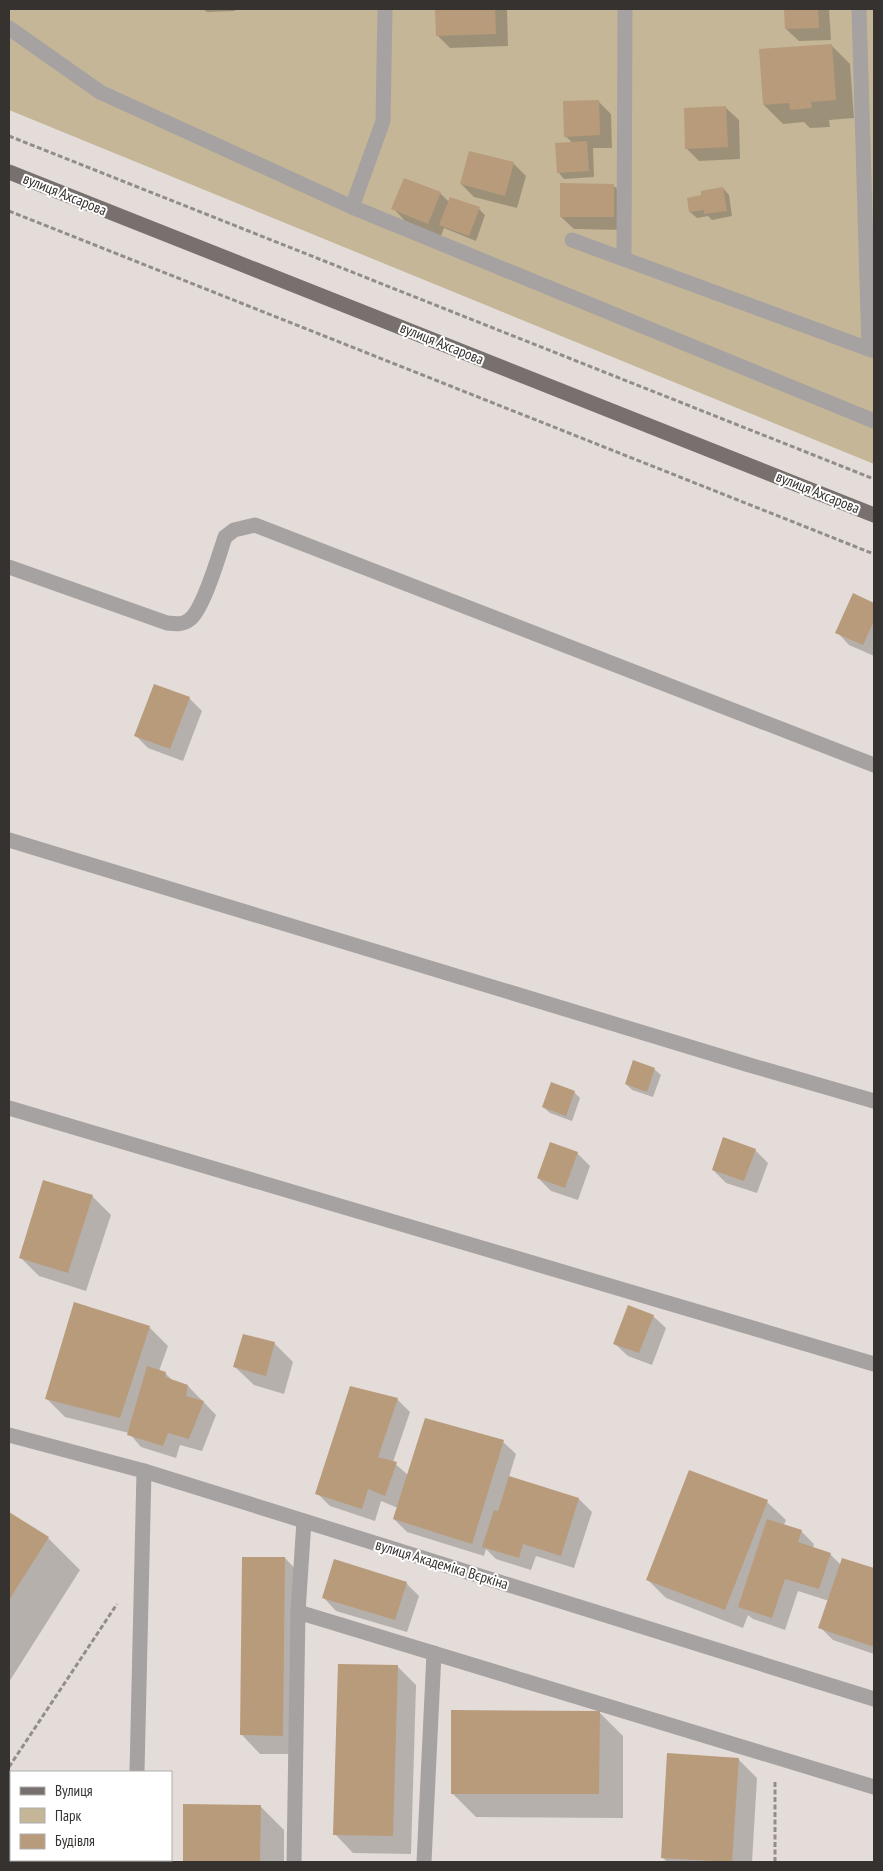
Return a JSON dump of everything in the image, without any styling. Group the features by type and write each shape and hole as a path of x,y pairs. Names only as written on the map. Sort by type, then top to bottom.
{"main road":[{"name":"вулиця Ахсарова","path":"9,172 874,515"}],"street":[{"path":"352,207 383,121 385,9"},
{"path":"624,259 625,9"},
{"path":"572,240 872,350 859,9"},
{"path":"9,28 100,92 352,207 874,421"},
{"path":"9,567 167,622 182,624 195,616 199,609 225,537 234,530 255,525 874,765"},
{"path":"9,840 746,1064 874,1101"},
{"path":"9,1108 874,1364"},
{"name":"вулиця Академіка Вєркіна","path":"9,1435 144,1471 874,1698"},
{"path":"137,1771 144,1471"},
{"path":"294,1862 298,1612 304,1521"},
{"path":"298,1612 874,1787"},
{"path":"424,1862 434,1654"}],"path":[{"path":"9,136 584,366 874,478"},
{"path":"9,211 874,554"},
{"path":"9,1767 118,1602"},
{"path":"775,1862 776,1758"}],"green space":[{"path":"9,9 874,9 874,464 9,110"}],"building":[{"path":"435,9 495,9 496,34 436,36"},
{"path":"784,9 818,9 819,28 785,29"},
{"path":"832,44 836,100 811,102 812,108 790,110 789,103 763,105 759,49"},
{"path":"599,100 600,135 564,137 563,101"},
{"path":"726,106 728,147 685,149 684,108"},
{"path":"587,141 589,171 557,173 555,143"},
{"path":"469,151 514,162 505,196 460,184"},
{"path":"404,178 441,192 428,224 391,209"},
{"path":"560,183 614,184 614,217 560,217"},
{"path":"723,187 727,211 704,214 704,210 689,212 687,198 701,195 701,191"},
{"path":"450,197 480,207 469,236 439,225"},
{"path":"853,593 874,603 874,621 863,645 835,633"},
{"path":"154,684 190,697 170,749 134,736"},
{"path":"633,1060 655,1068 647,1092 625,1084"},
{"path":"551,1082 575,1091 566,1116 542,1107"},
{"path":"723,1137 756,1149 744,1181 712,1170"},
{"path":"550,1142 578,1152 565,1188 537,1178"},
{"path":"43,1180 93,1195 68,1273 19,1258"},
{"path":"74,1302 150,1326 120,1418 45,1399"},
{"path":"628,1305 654,1315 639,1353 613,1344"},
{"path":"243,1334 275,1342 266,1376 233,1367"},
{"path":"147,1366 166,1372 165,1377 188,1385 186,1396 204,1401 189,1439 168,1433 163,1446 127,1435"},
{"path":"350,1386 398,1398 378,1457 397,1462 385,1496 368,1489 362,1509 315,1494"},
{"path":"425,1418 504,1440 472,1544 393,1519"},
{"path":"689,1470 768,1500 725,1610 646,1580"},
{"path":"509,1476 579,1498 561,1556 523,1544 519,1558 482,1547 494,1510 498,1511"},
{"path":"9,1512 49,1537 9,1600"},
{"path":"767,1519 802,1530 798,1542 831,1553 819,1589 785,1579 772,1618 738,1607"},
{"path":"242,1557 285,1557 283,1736 240,1735"},
{"path":"842,1558 874,1568 874,1647 818,1628"},
{"path":"334,1559 407,1582 395,1620 322,1598"},
{"path":"338,1664 398,1665 393,1836 333,1835"},
{"path":"451,1710 600,1711 599,1794 451,1794"},
{"path":"667,1753 739,1758 732,1862 661,1858"},
{"path":"183,1804 261,1805 260,1862 183,1862"},
{"path":"9,1847 10,1861 33,1862 9,1862"}]}
